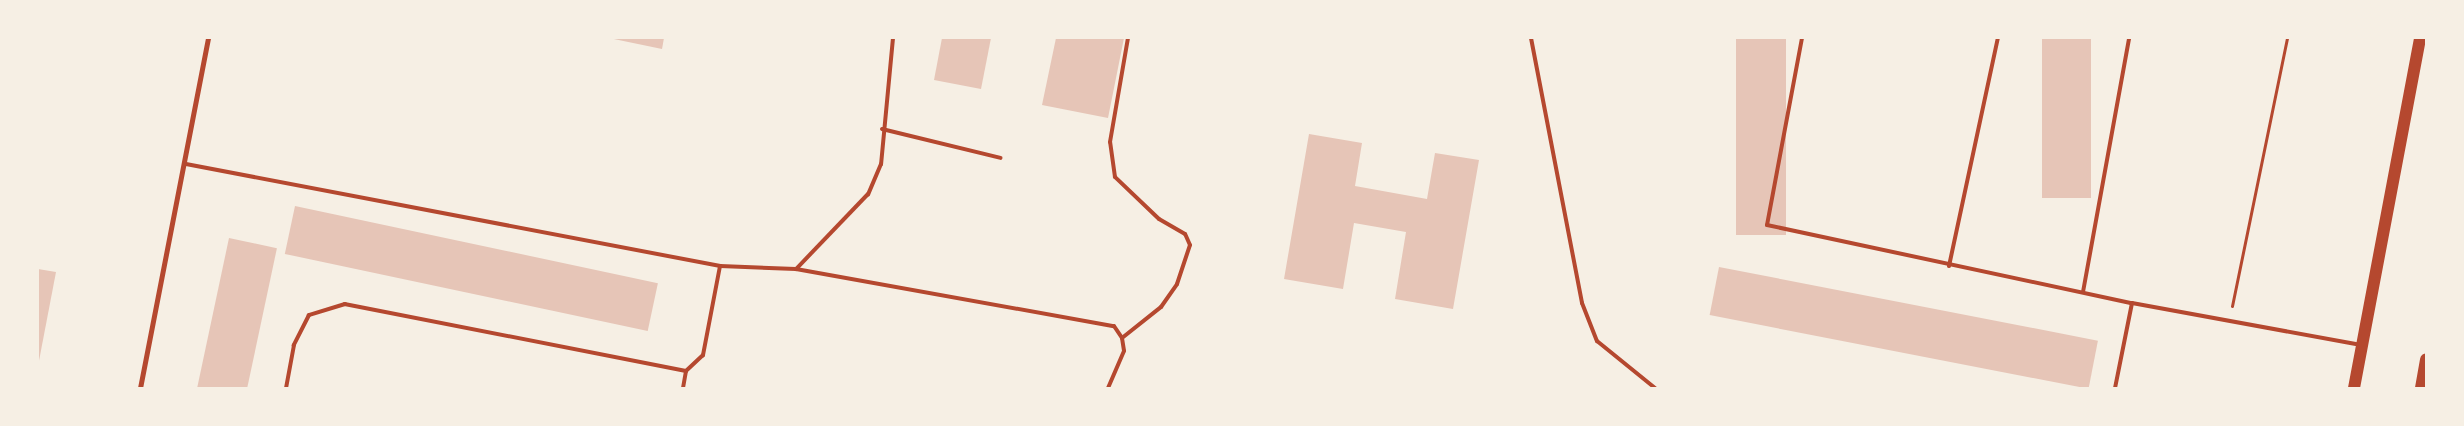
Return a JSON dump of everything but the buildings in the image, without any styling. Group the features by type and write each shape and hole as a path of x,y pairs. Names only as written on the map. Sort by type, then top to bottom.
{"main road":[{"path":"2354,388 2420,38"},
{"path":"2421,388 2426,359"}],"street":[{"path":"140,388 186,164 208,38"}],"lane":[{"path":"796,269 868,194 881,164 882,128 893,38"},
{"path":"1122,338 1161,307 1177,284 1190,245 1185,234 1159,219 1116,177 1110,142 1128,38"},
{"path":"1531,38 1582,303 1597,341 1655,388"},
{"path":"1802,38 1767,225 1949,266 2132,303 2362,346"},
{"path":"1949,266 1998,38"},
{"path":"2083,292 2130,38"},
{"path":"882,128 1001,158"},
{"path":"186,164 720,266 796,269 1114,326 1122,338 1124,351 1108,388"},
{"path":"683,388 686,372 703,355 720,266"},
{"path":"2115,388 2132,303"},
{"path":"286,388 294,345 309,315 345,304 686,372"}],"path":[{"path":"2229,321 2287,38"}]}
